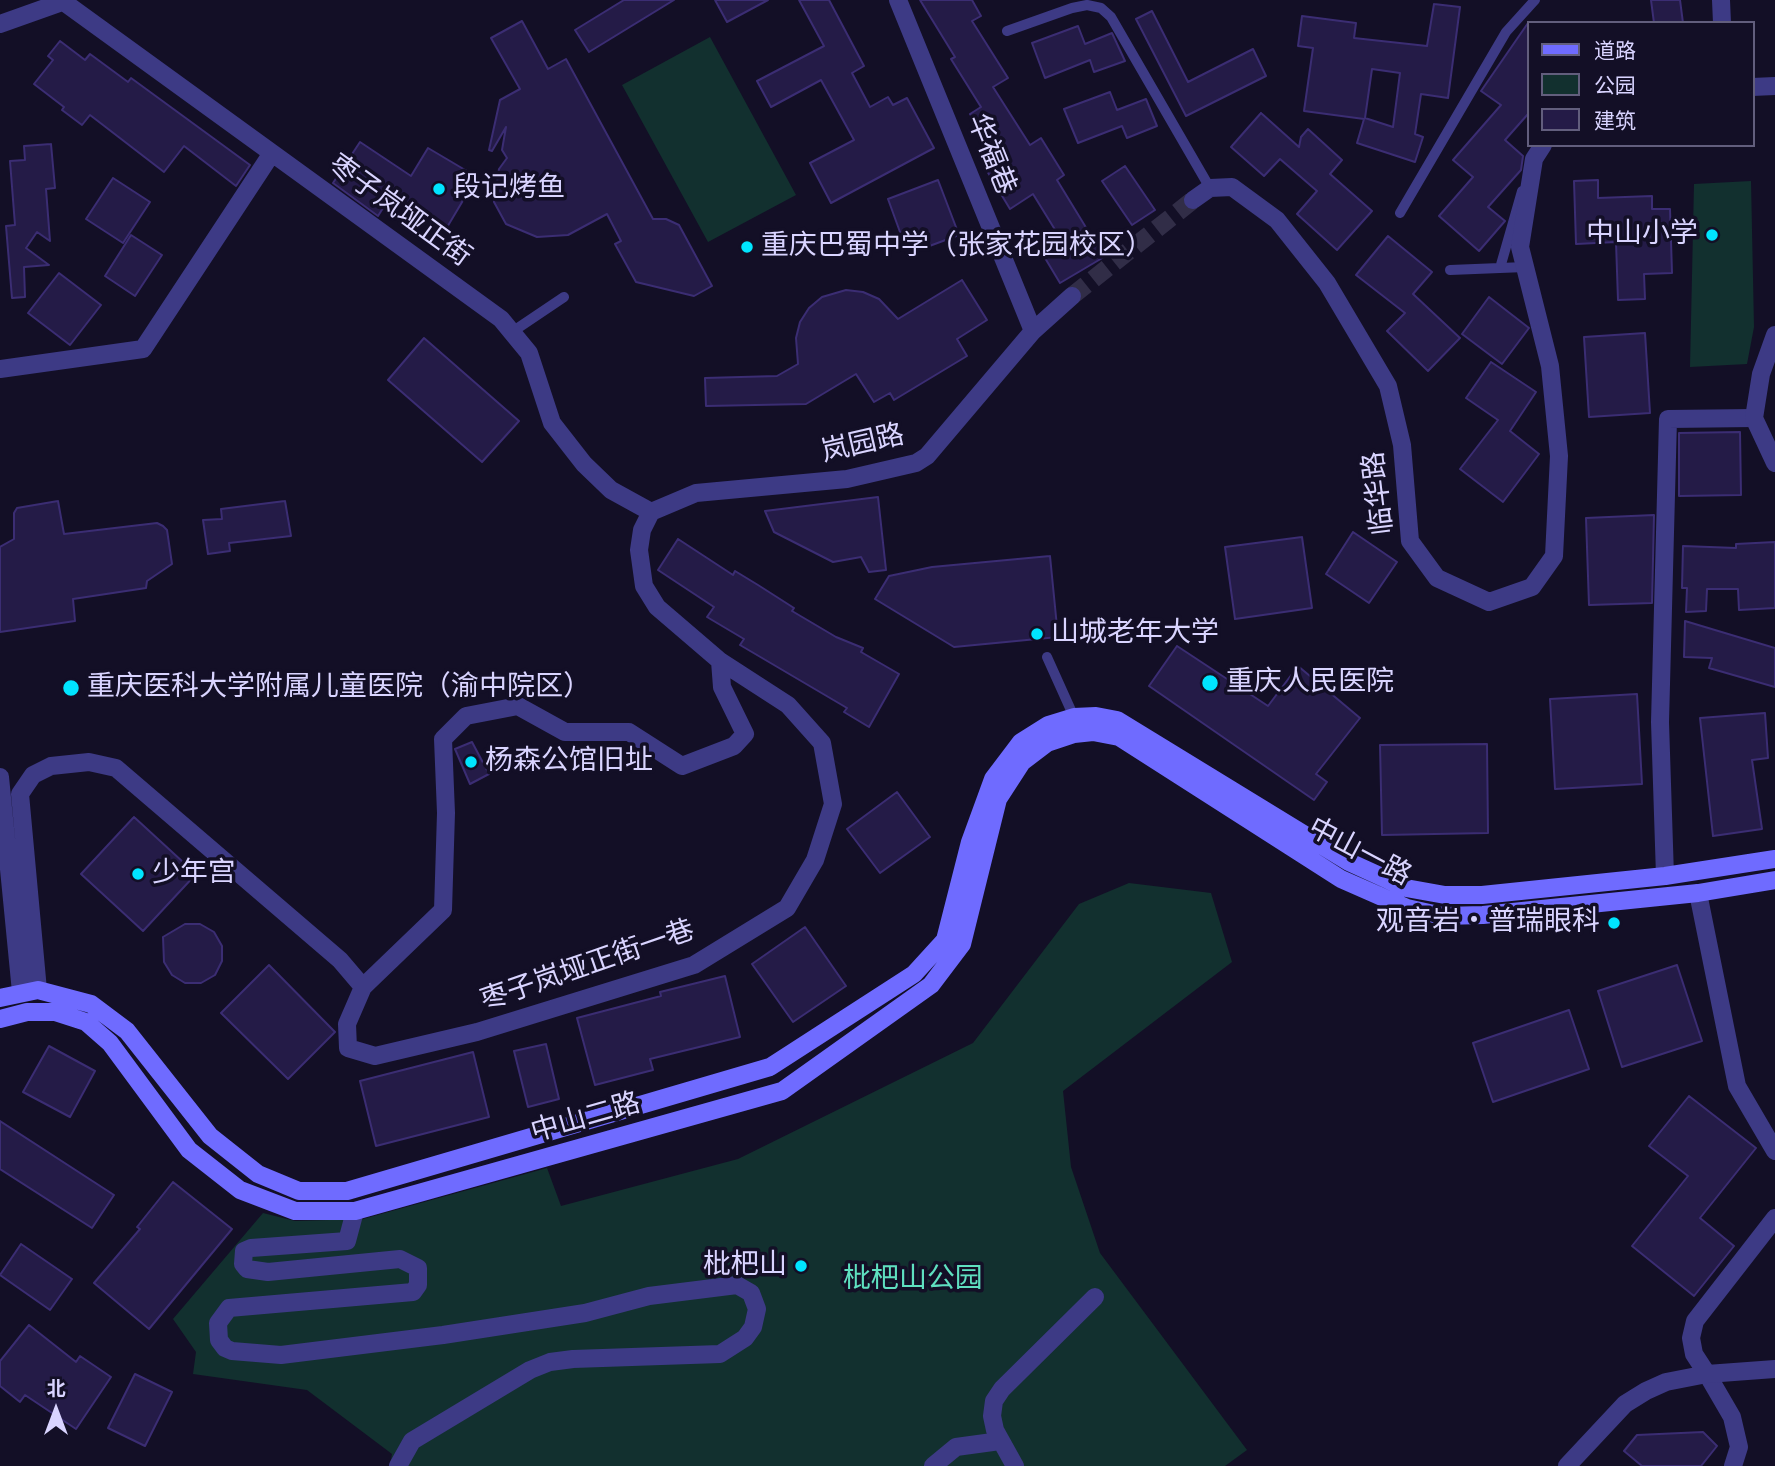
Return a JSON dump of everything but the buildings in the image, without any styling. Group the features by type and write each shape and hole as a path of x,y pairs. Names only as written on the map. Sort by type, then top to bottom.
{"main road":[{"name":"中山一路","path":"1074,726 1096,716 1117,720 1349,862 1406,888 1445,895 1482,895 1665,876 1775,859"},
{"name":"中山二路","path":"30,991 91,1004 127,1031 210,1136 258,1174 299,1191 347,1191 770,1067 915,974 945,940 970,842 993,779 1021,742 1048,725 1074,726"},
{"name":"中山一路","path":"1074,726 1119,737 1341,879 1407,908 1443,916 1483,915 1698,892 1775,880"},
{"name":"中山二路","path":"0,1019 27,1012 55,1012 86,1022 110,1043 189,1150 240,1190 295,1211 355,1211 782,1091 931,985 962,944 998,799 1022,762 1074,726"},
{"path":"0,998 30,991"}],"street":[{"name":"华福巷","path":"898,0 1033,331"},
{"path":"1721,0 1721,21"},
{"path":"0,24 62,1"},
{"name":"枣子岚垭正街","path":"62,1 501,319 529,353 552,423 584,464 611,490 651,512"},
{"path":"1754,87 1775,86"},
{"name":"临华路","path":"1210,188 1232,187 1277,220 1327,283 1388,386 1402,445 1410,541 1437,578 1489,602 1532,587 1554,556 1559,456 1550,366 1520,247 1534,159 1542,147"},
{"path":"0,369 143,349 272,153"},
{"path":"1193,200 1210,188"},
{"name":"岚园路","path":"651,512 695,493 847,479 916,463 927,456 1033,331 1073,296"},
{"path":"1775,335 1761,374 1754,418 1775,463"},
{"path":"1665,876 1660,722 1668,419 1754,418"},
{"name":"枣子岚垭正街一巷","path":"363,987 347,1024 348,1048 375,1056 477,1032 694,965 786,908 815,860 833,804 822,743 788,705 720,661 657,607 644,586 639,550 642,530 651,512"},
{"path":"30,991 20,794 33,775 51,766 89,762 116,768 340,960 363,987 443,911 446,813 443,739 466,716 517,706 565,732 629,732 682,766 734,747 745,734 722,687 720,661"},
{"path":"0,777 30,991"},
{"path":"1698,892 1737,1086 1775,1151"},
{"path":"355,1211 347,1241 251,1248 244,1251 243,1264 247,1269 268,1272 400,1259 418,1268 418,1285 413,1292 229,1308 218,1323 219,1340 225,1348 265,1355 308,1352 585,1313 649,1296 737,1285 751,1293 757,1309 753,1327 745,1338 720,1354 573,1359 550,1362 530,1370 412,1441 398,1466"},
{"path":"1733,1466 1740,1447 1732,1416 1694,1354 1691,1338 1695,1321 1775,1217"},
{"path":"1015,1466 1000,1441 992,1416 994,1401 1002,1389 1095,1297"},
{"path":"1567,1466 1625,1404 1666,1382 1707,1374 1775,1369"},
{"path":"933,1466 956,1447 1000,1441"}],"lane":[{"path":"1400,213 1506,32 1535,0"},
{"path":"1006,31 1072,8 1087,5 1101,8 1111,17 1210,188"},
{"path":"1500,268 1533,147"},
{"path":"1450,270 1525,267"},
{"path":"512,332 564,297"},
{"path":"1047,657 1074,726"}],"green space":[{"path":"710,37 796,195 708,242 622,85"},
{"path":"1751,181 1754,327 1747,364 1690,367 1694,184"},
{"name":"枇杷山公园","path":"1129,883 1211,893 1232,962 1063,1091 1071,1167 1100,1253 1247,1450 1225,1466 390,1466 392,1454 307,1390 193,1374 196,1352 173,1319 263,1213 295,1221 363,1219 547,1168 561,1206 738,1159 973,1043 1079,904"}],"tunnel":[{"path":"1072,296 1193,200"}],"place":[{"name":"段记烤鱼","path":"439,189"},
{"name":"中山小学","path":"1712,235"},
{"name":"重庆巴蜀中学（张家花园校区）","path":"747,247"},
{"name":"山城老年大学","path":"1037,634"},
{"name":"重庆人民医院","path":"1210,683"},
{"name":"重庆医科大学附属儿童医院（渝中院区）","path":"71,688"},
{"name":"杨森公馆旧址","path":"471,762"},
{"name":"少年宫","path":"138,874"},
{"name":"观音岩‧普瑞眼科","path":"1614,923"},
{"name":"枇杷山","path":"801,1266"}]}
